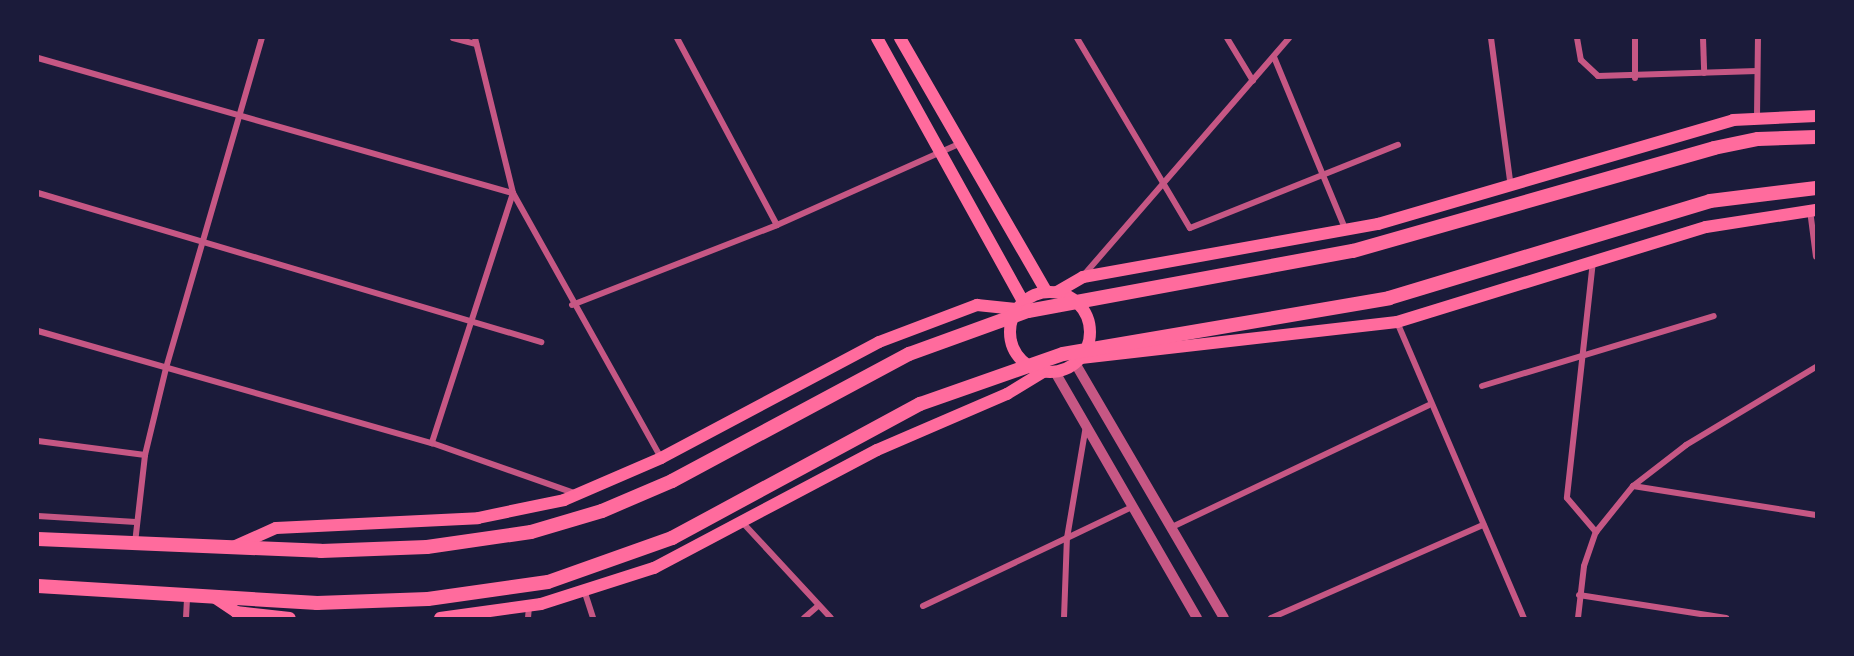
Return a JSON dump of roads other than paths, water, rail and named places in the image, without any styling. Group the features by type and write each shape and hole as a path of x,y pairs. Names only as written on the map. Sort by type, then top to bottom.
{"highway":[{"path":"38,539 231,548 427,547 550,527 672,481 909,354 1028,311 1364,248 1714,148 1758,139 1816,137"},
{"path":"38,586 317,603 428,599 564,579 672,538 920,404 988,378 1118,342 1389,298 1710,201 1816,188"}],"main road":[{"path":"900,38 959,144 1051,291 1086,314 1090,338 1078,360"},
{"path":"881,39 1020,305"},
{"path":"231,548 276,528 478,518 579,495 661,458 879,342 977,305 1020,305 1083,277 1346,231 1510,181 1757,117 1816,116"},
{"path":"440,618 528,612 654,568 743,523 877,450 1078,360 1397,322 1706,227 1813,210"},
{"path":"1020,305 1010,322 1012,348 1020,360 1049,372"},
{"path":"214,597 236,612 290,618"}],"street":[{"path":"135,544 145,455 166,368 262,38"},
{"path":"453,38 475,41 513,193 572,305 661,458"},
{"path":"677,38 777,225"},
{"path":"1077,38 1183,224 1196,228 1398,145"},
{"path":"1227,38 1253,81"},
{"path":"1083,277 1161,182 1289,38"},
{"path":"1491,38 1510,181"},
{"path":"1577,38 1588,72 1635,78 1757,70"},
{"path":"1635,38 1635,78"},
{"path":"1703,38 1704,73"},
{"path":"1757,117 1758,38"},
{"path":"1274,57 1346,231"},
{"path":"38,58 513,193"},
{"path":"572,305 777,225 959,144"},
{"path":"38,193 204,240 541,342"},
{"path":"432,443 513,193"},
{"path":"1813,210 1816,257"},
{"path":"1593,261 1567,498 1596,532"},
{"path":"1482,386 1714,316"},
{"path":"1397,322 1429,405 1524,618"},
{"path":"38,331 432,443 579,495"},
{"path":"1078,360 1224,618"},
{"path":"1578,618 1579,595 1596,532 1633,486 1686,446 1816,367"},
{"path":"1049,372 1086,424 1197,618"},
{"path":"1172,527 1429,405"},
{"path":"1064,618 1067,538 1086,424"},
{"path":"38,441 145,455"},
{"path":"1633,486 1816,515"},
{"path":"923,606 1134,506"},
{"path":"38,516 136,522"},
{"path":"743,523 831,618"},
{"path":"1271,618 1483,525"},
{"path":"585,593 593,618"},
{"path":"186,618 187,595"},
{"path":"1579,595 1726,618"},
{"path":"804,618 818,606"}]}
